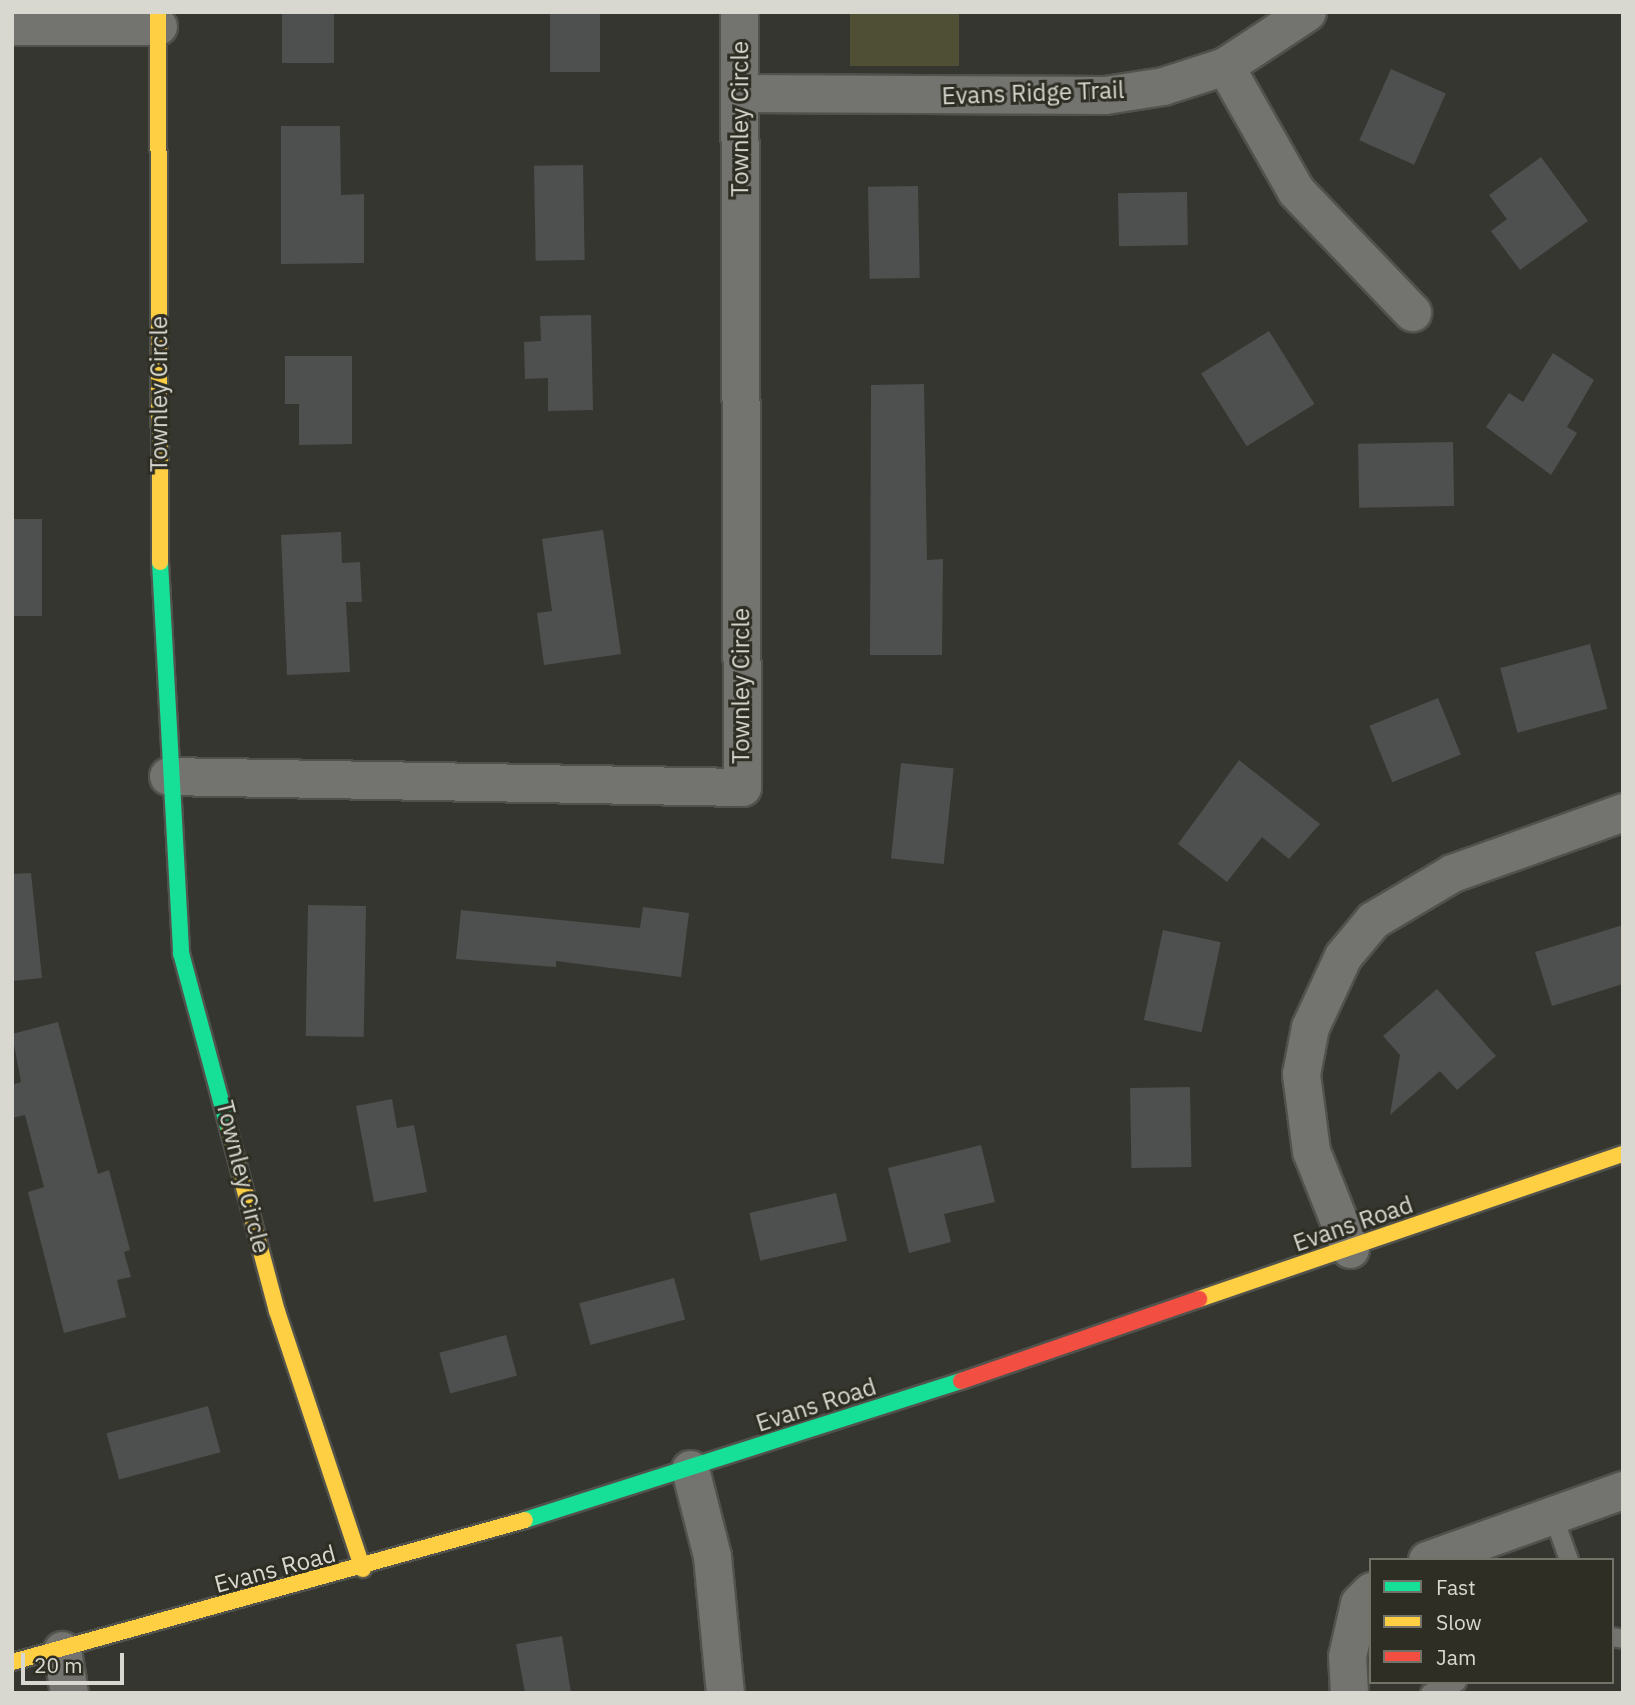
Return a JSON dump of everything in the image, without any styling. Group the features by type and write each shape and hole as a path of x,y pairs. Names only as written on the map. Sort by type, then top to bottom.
{"street":[{"name":"Townley Circle","path":"168,776 742,786 739,12"},
{"name":"Evans Ridge Trail","path":"740,93 1105,95 1163,86 1225,66 1307,12"},
{"name":"Townley Circle","path":"158,19 160,598 168,776 181,953 278,1311 363,1569"},
{"path":"12,26 158,19"},
{"path":"1225,66 1296,191 1412,312"},
{"path":"1350,1249 1311,1151 1301,1074 1310,1027 1343,956 1373,920 1452,873 1623,811"},
{"name":"Evans Road","path":"12,1662 363,1569 690,1469 1350,1249 1623,1154"},
{"path":"690,1469 712,1556 725,1693"},
{"path":"1433,1558 1623,1490"},
{"path":"1349,1693 1347,1656 1359,1603 1369,1593"},
{"path":"62,1650 69,1693"}],"lane":[{"path":"1553,1515 1568,1558"},
{"path":"1430,1693 1452,1684"}],"green space":[{"path":"850,12 959,12 959,66 850,66"}],"building":[{"path":"282,12 334,12 334,63 282,63"},
{"path":"550,12 600,12 600,72 550,72"},
{"path":"1391,69 1446,93 1414,165 1359,140"},
{"path":"281,126 340,126 341,195 364,194 364,263 281,264"},
{"path":"1541,157 1588,221 1520,270 1491,231 1507,219 1489,195"},
{"path":"583,165 585,260 536,261 534,166"},
{"path":"918,186 920,278 870,279 868,187"},
{"path":"1187,192 1188,245 1119,246 1118,193"},
{"path":"591,315 593,410 548,411 548,378 525,379 524,342 541,341 540,316"},
{"path":"1269,331 1315,404 1247,446 1201,373"},
{"path":"1553,353 1594,380 1567,427 1577,433 1551,475 1486,427 1509,393 1523,402"},
{"path":"285,356 352,356 352,444 299,445 299,404 285,404"},
{"path":"924,384 927,560 943,559 942,655 870,655 871,385"},
{"path":"1453,442 1454,506 1359,508 1358,444"},
{"path":"12,519 42,519 42,616 12,616"},
{"path":"603,530 621,654 544,665 537,613 552,611 542,539"},
{"path":"341,532 342,563 360,562 362,602 346,602 350,672 287,675 281,535"},
{"path":"1590,644 1607,709 1518,733 1500,668"},
{"path":"1438,698 1461,755 1392,782 1369,726"},
{"path":"1239,760 1320,824 1289,859 1262,837 1227,882 1178,844"},
{"path":"901,763 954,769 944,864 891,858"},
{"path":"31,873 42,978 12,981 12,874"},
{"path":"308,905 366,906 364,1037 306,1036"},
{"path":"643,907 689,913 681,977 556,961 556,967 456,959 461,910 640,928"},
{"path":"1623,925 1623,984 1552,1006 1535,952"},
{"path":"1163,930 1221,942 1202,1032 1144,1020"},
{"path":"1437,989 1496,1056 1457,1090 1440,1071 1390,1115 1400,1055 1383,1036"},
{"path":"58,1022 98,1174 109,1170 130,1250 124,1252 131,1277 117,1280 126,1317 64,1333 28,1192 44,1187 25,1115 12,1118 12,1085 21,1082 12,1034"},
{"path":"1190,1087 1191,1167 1131,1168 1130,1088"},
{"path":"392,1099 397,1128 414,1125 427,1192 374,1202 356,1106"},
{"path":"981,1145 995,1202 944,1214 951,1242 909,1253 888,1168"},
{"path":"836,1193 847,1241 760,1261 749,1213"},
{"path":"674,1278 685,1320 590,1345 579,1303"},
{"path":"506,1335 517,1376 450,1393 439,1353"},
{"path":"208,1406 220,1452 119,1480 107,1433"},
{"path":"562,1636 571,1693 525,1693 516,1644"}],"traffic: fast":[{"path":"160,562 181,953 229,1131"},
{"path":"525,1520 961,1381"}],"traffic: slow":[{"path":"158,12 160,562"},
{"path":"229,1131 277,1311 363,1569"},
{"path":"1199,1299 1623,1154"},
{"path":"12,1662 525,1520"}],"traffic: jam":[{"path":"961,1381 1199,1299"}]}
